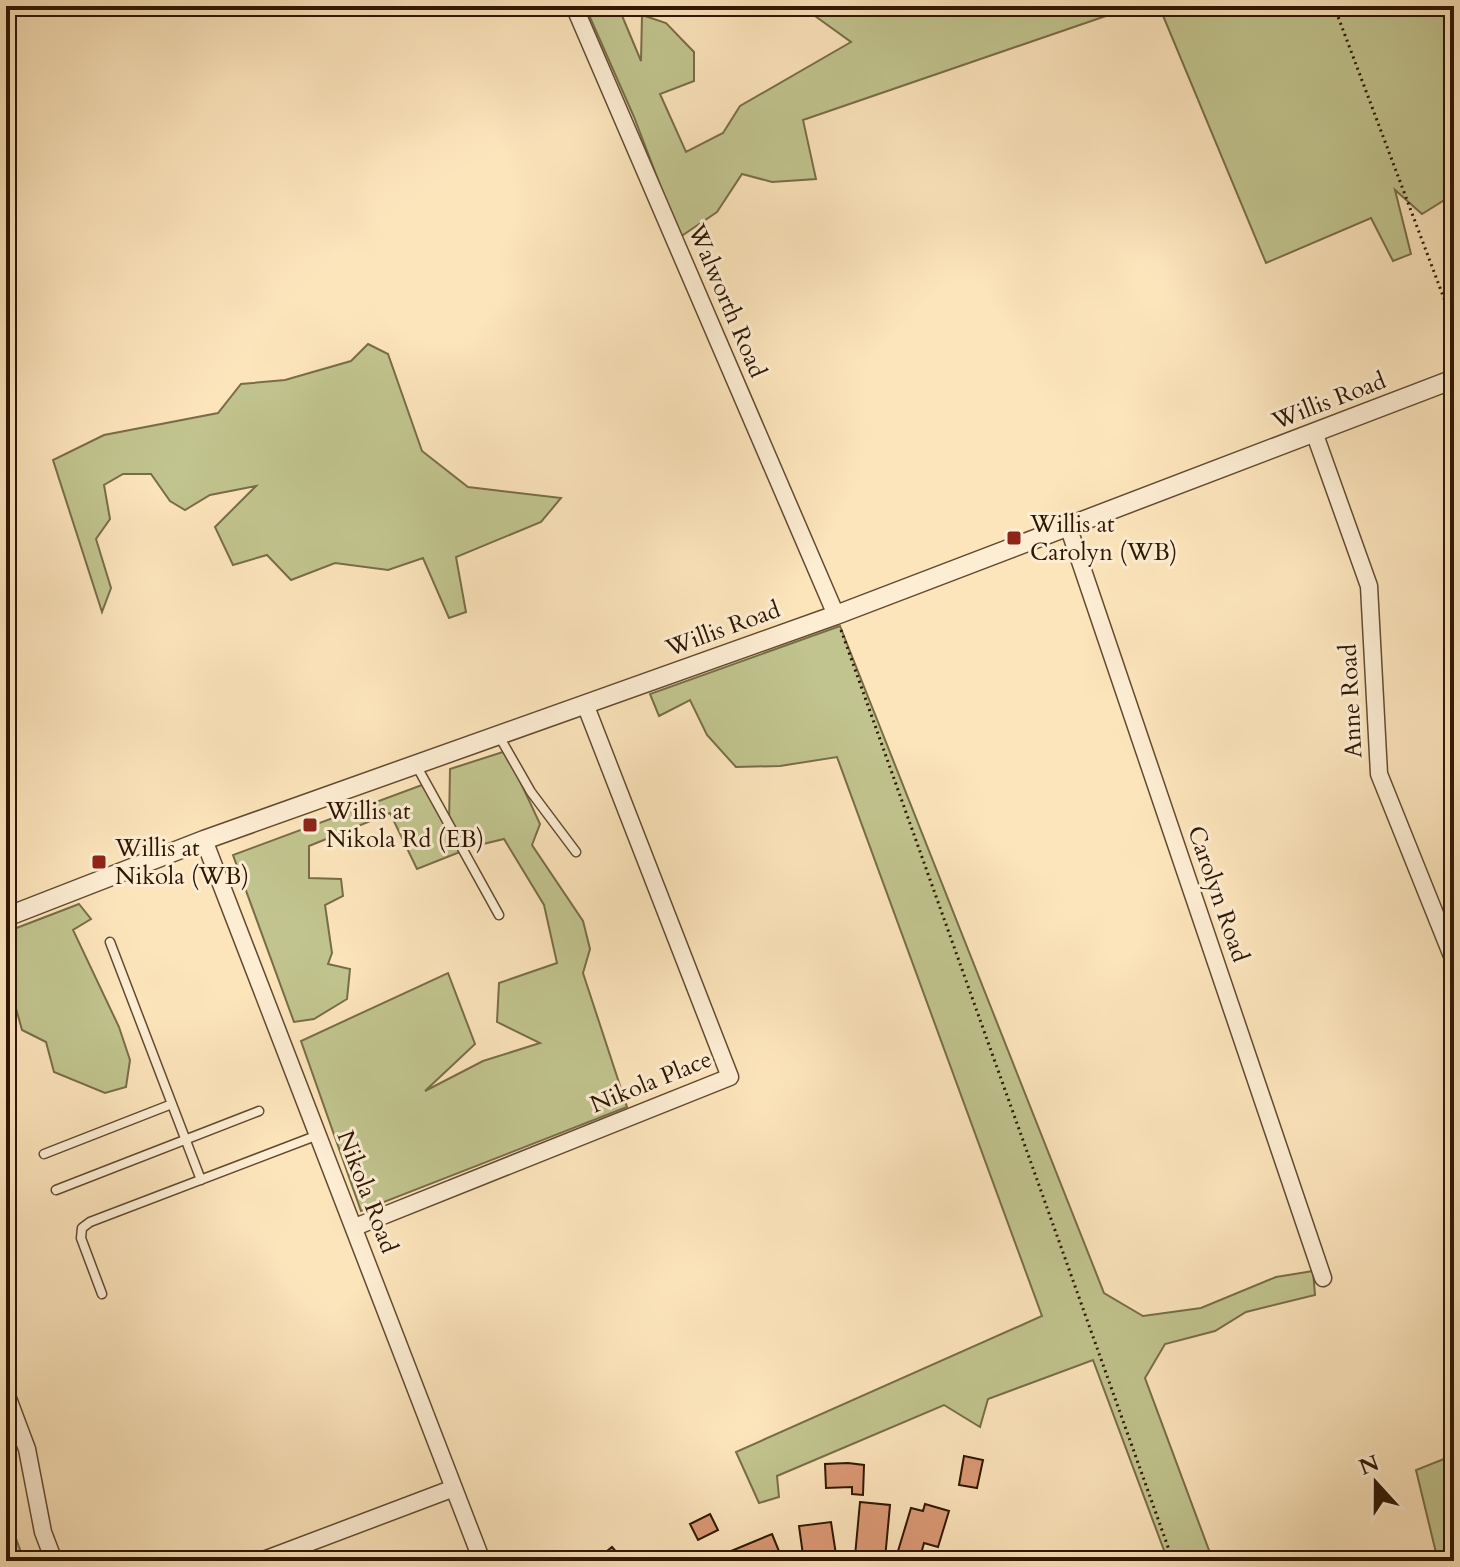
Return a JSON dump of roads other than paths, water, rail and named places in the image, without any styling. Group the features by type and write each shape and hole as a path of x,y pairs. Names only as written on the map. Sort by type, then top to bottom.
{"street":[{"name":"Walworth Road","path":"574,6 836,615"},
{"name":"Willis Road","path":"6,917 204,840 836,615 1454,379"},
{"name":"Anne Road","path":"1314,432 1369,586 1379,774 1454,961"},
{"name":"Carolyn Road","path":"1068,526 1323,1278"},
{"name":"Nikola Place","path":"355,1227 730,1077 585,704"},
{"name":"Nikola Road","path":"204,840 482,1561"},
{"path":"6,1393 27,1449 43,1532 54,1561"},
{"path":"261,1561 454,1488"}],"lane":[{"path":"499,735 531,792 576,852"},
{"path":"416,765 499,915"},
{"path":"110,942 201,1180"},
{"path":"44,1154 172,1104"},
{"path":"56,1190 259,1111"},
{"path":"102,1294 81,1238 82,1228 90,1222 319,1135"}],"place":[{"name":"Willis at Carolyn (WB)","path":"1014,538"},
{"name":"Willis at Nikola Rd (EB)","path":"310,825"},
{"name":"Willis at Nikola (WB)","path":"99,862"}]}
